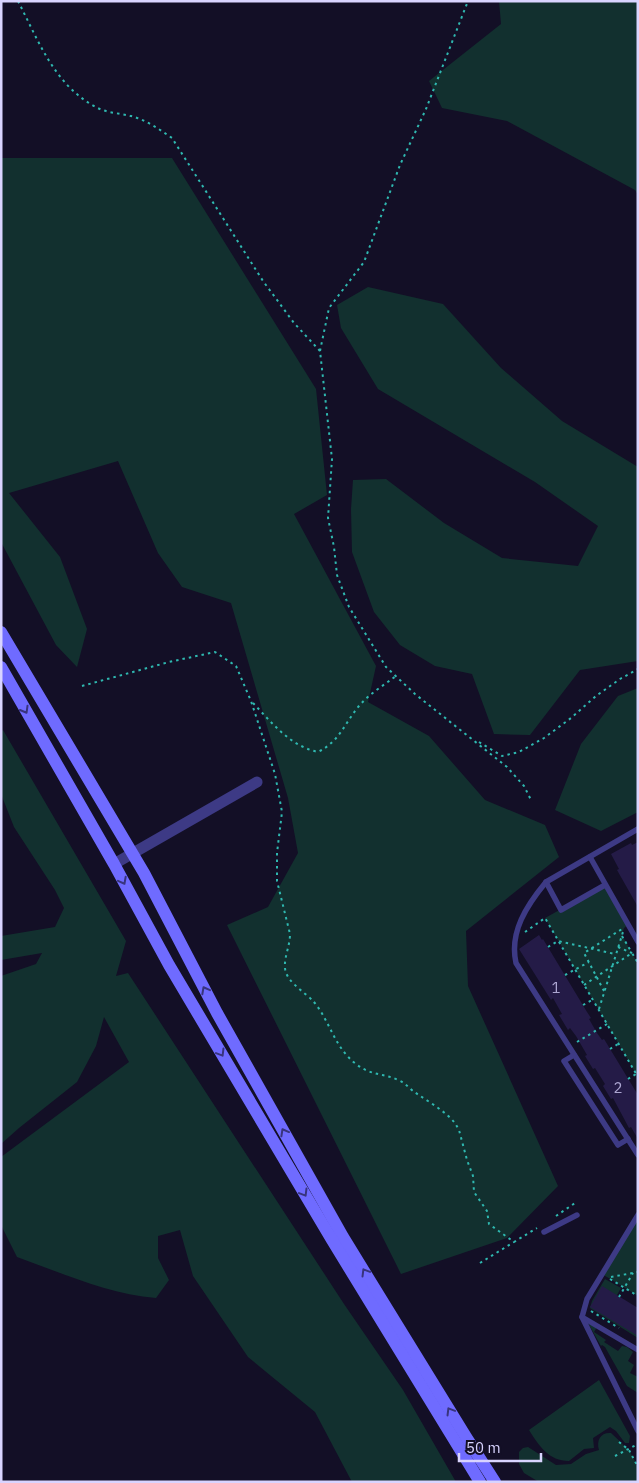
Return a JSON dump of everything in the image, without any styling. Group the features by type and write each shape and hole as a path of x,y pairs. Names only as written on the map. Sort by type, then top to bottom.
{"main road":[{"path":"1,632 132,853 217,1013 344,1237 495,1482"},
{"path":"1,667 114,864 168,965 332,1240 480,1482"}],"street":[{"path":"114,864 257,782"}],"lane":[{"path":"638,829 546,882 520,920 514,953 516,963 638,1155"},
{"path":"590,857 638,942"},
{"path":"546,882 561,910 605,885"},
{"path":"574,1055 564,1061 618,1145 628,1139"},
{"path":"544,1232 577,1215"},
{"path":"638,1215 587,1299 582,1316 638,1431"},
{"path":"582,1316 638,1350"}],"path":[{"path":"18,1 50,64 70,89 95,107 113,113 132,116 150,123 172,138 263,281 294,323 320,350"},
{"path":"468,1 426,109 400,164 364,262 329,308 320,350 332,459 328,518 337,575 349,607 386,666 456,728 502,756 519,752 544,738 596,696 638,669"},
{"path":"82,686 169,662 215,652 236,666 251,701 280,792 282,812 277,872 290,934 285,962 286,972 294,983 316,1004 328,1022 340,1048 354,1063 374,1074 400,1081 455,1123 474,1176 474,1192 487,1211 489,1224 507,1238"},
{"path":"251,701 292,741 304,749 318,752 329,746 340,735 360,705 396,676"},
{"path":"473,739 507,767 524,786 530,800"},
{"path":"515,940 545,918 638,1077"},
{"path":"598,1010 624,928 584,953 604,991"},
{"path":"622,935 638,963"},
{"path":"548,947 558,941 616,954"},
{"path":"618,947 632,953"},
{"path":"584,985 632,953"},
{"path":"566,975 589,962"},
{"path":"583,1005 593,1000"},
{"path":"569,1047 607,1024"},
{"path":"610,1049 618,1044"},
{"path":"628,1079 636,1074"},
{"path":"480,1263 514,1242"},
{"path":"619,1296 633,1272"},
{"path":"638,1272 608,1278 638,1296"},
{"path":"586,1309 622,1330"},
{"path":"619,1442 628,1450 638,1467"},
{"path":"615,1456 638,1444"}],"green space":[{"path":"499,1 638,1 638,195 635,190 507,121 442,108 429,81 501,24"},
{"path":"1,158 172,158 316,389 327,495 294,514 376,666 368,702 429,736 485,800 545,825 559,857 466,931 468,986 558,1186 507,1238 401,1274 227,925 268,907 298,853 288,798 231,603 182,587 158,553 118,461 9,493 60,557 87,629 77,667 56,645 1,542"},
{"path":"368,287 443,304 501,368 562,421 638,467 638,661 580,670 530,735 494,734 472,674 435,666 400,645 374,612 352,552 351,509 353,480 386,479 444,523 502,558 578,566 598,526 535,482 378,389 341,328 337,305"},
{"path":"638,688 638,812 601,831 555,810 581,744 618,696"},
{"path":"3,730 126,941 116,976 128,973 344,1304 403,1390 456,1482 352,1482 315,1412 248,1357 193,1276 180,1230 158,1236 158,1258 169,1280 156,1298 138,1296 103,1287 17,1257 1,1225 1,1157 129,1062 104,1017 96,1046 77,1082 1,1144 1,976 36,964 42,953 1,960 1,936 55,927 64,908 55,890 14,827 1,794 1,731"},
{"path":"605,885 628,925 624,928 622,935 638,964 638,1077 545,918"},
{"path":"635,1220 638,1221 638,1296 602,1274"},
{"path":"605,1279 621,1288 617,1295 638,1338 590,1308"},
{"path":"588,1323 597,1327 594,1332 606,1340 604,1342 618,1351 622,1346 627,1347 633,1352 628,1361 634,1365 630,1373 638,1377 638,1393 627,1386 605,1347 601,1346"},
{"path":"599,1380 630,1436 629,1443 625,1443 616,1431 610,1427 593,1438 594,1448 584,1449 569,1461 550,1455 541,1447 529,1430"},
{"path":"611,1433 629,1450 638,1467 638,1482 539,1482 524,1473 519,1464 519,1452 523,1448 528,1447 556,1465 571,1464 586,1454 599,1450 598,1443 600,1437"}],"building":[{"path":"638,842 638,907 617,870 619,869 611,854 631,843 632,845"},
{"path":"539,935 591,1018 589,1019 597,1033 602,1040 604,1039 638,1095 638,1139 631,1127 629,1128 613,1098 611,1099 603,1086 605,1084 585,1056 587,1055 576,1036 570,1028 568,1030 559,1015 562,1014 553,998 551,1000 519,949"},
{"path":"602,1286 638,1308 638,1336 590,1307"}]}
